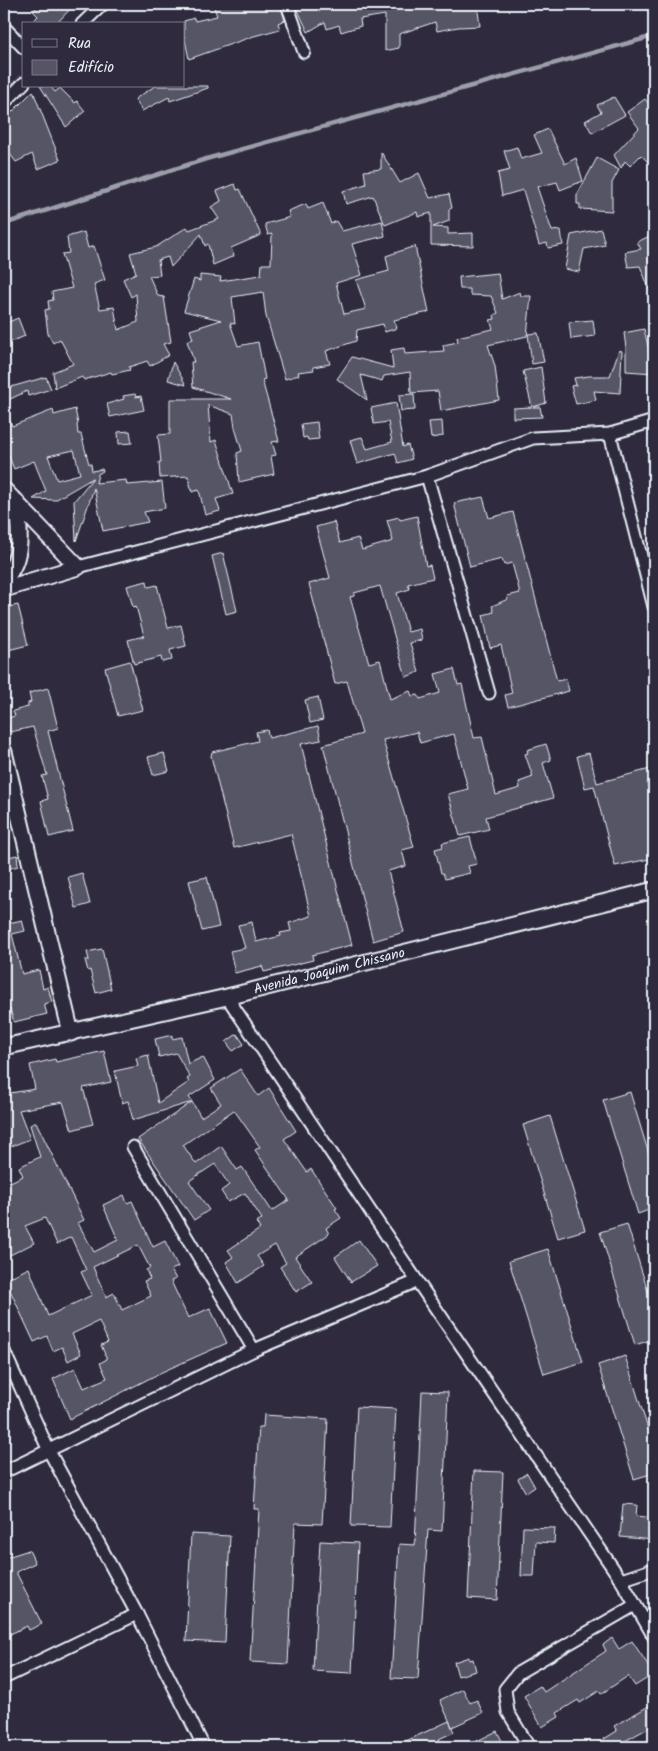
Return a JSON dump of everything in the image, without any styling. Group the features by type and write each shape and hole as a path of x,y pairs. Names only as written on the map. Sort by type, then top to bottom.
{"street":[{"path":"84,22 103,4"},
{"path":"287,4 304,52"},
{"path":"4,27 22,46"},
{"path":"4,103 22,84"},
{"path":"4,589 78,567 427,476 533,438 610,434 654,421"},
{"path":"610,434 654,607"},
{"path":"427,476 489,693"},
{"path":"4,490 78,567"},
{"path":"4,580 10,573 19,551 20,528 16,501"},
{"path":"4,752 71,1033"},
{"name":"Avenida Joaquim Chissano","path":"4,1048 227,997 652,894"},
{"path":"227,997 417,1281 621,1580 654,1637"},
{"path":"133,1147 254,1350"},
{"path":"4,1472 254,1350 417,1281"},
{"path":"4,1351 49,1451 137,1614 204,1747"},
{"path":"621,1580 654,1569"},
{"path":"529,1747 508,1712 505,1689 518,1674 635,1605"},
{"path":"4,1678 137,1614"}],"building":[{"path":"40,4 75,4 58,22 32,22 38,16 33,11"},
{"path":"213,4 280,4 285,20 278,23 280,29 189,59 184,21 194,18 195,21 217,16"},
{"path":"295,4 385,4 386,8 413,5 461,6 460,4 477,4 480,26 458,27 437,31 435,22 399,34 399,48 385,51 385,15 360,19 361,26 341,32 339,25 327,29 325,22 308,32"},
{"path":"208,86 208,88 170,101 169,97 142,111 135,99 152,88"},
{"path":"41,88 52,88 55,92 60,88 75,103 77,101 85,111 66,127"},
{"path":"33,91 60,160 38,169 32,154 16,162 4,146 4,120"},
{"path":"614,97 625,115 592,133 585,121 601,112 597,105"},
{"path":"645,99 654,110 654,168 641,155 630,166 625,161 621,168 614,155 639,128 627,112"},
{"path":"548,129 565,164 576,158 583,181 560,190 557,182 537,187 552,231 561,230 563,245 548,248 547,243 539,245 523,190 502,196 498,173 510,170 504,151 517,147 521,159 542,153 534,135"},
{"path":"381,152 400,183 419,173 430,198 449,194 452,208 449,209 449,221 433,227 448,228 448,234 473,233 473,246 431,245 431,213 418,217 417,212 385,225 373,196 346,204 343,191 366,184 364,171 381,169"},
{"path":"597,158 619,170 612,183 612,211 580,209 580,204 577,204 577,195"},
{"path":"235,184 237,190 240,189 261,235 231,248 234,256 213,265 208,244 205,246 201,234 171,267 168,257 158,260 160,275 149,276 158,296 164,297 171,342 163,344 169,355 150,366 147,361 129,367 130,370 112,374 111,372 84,380 82,377 55,388 53,372 73,364 60,339 53,343 48,334 45,310 49,309 48,301 53,300 52,292 72,288 62,254 69,253 67,237 84,232 88,248 94,246 105,280 94,284 100,309 114,307 118,330 138,322 136,294 131,297 123,279 136,273 130,253 156,247 187,227 189,230 219,219 211,207 221,201 217,191"},
{"path":"323,203 331,224 336,221 342,231 382,221 385,236 352,244 362,275 336,283 344,314 366,309 356,280 389,271 386,256 415,246 429,312 394,320 397,328 385,332 383,324 357,330 356,341 326,351 330,364 313,367 314,370 298,372 299,375 285,379 266,316 263,292 232,297 235,324 230,323 238,346 258,342 265,379 262,380 279,441 272,442 276,455 271,456 274,474 239,482 237,453 242,451 233,414 208,405 211,442 216,440 233,494 216,499 220,511 205,515 199,490 192,492 188,476 160,478 159,462 161,462 158,435 170,434 170,399 231,399 193,387 191,362 194,362 187,341 193,339 190,330 221,320 184,311 194,279 200,281 200,275 221,277 220,281 261,275 262,264 271,264 272,234 268,235 265,224 290,217 288,211 306,204 308,209"},
{"path":"601,229 605,245 584,249 579,272 565,269 571,235"},
{"path":"654,234 654,300 640,266 628,267 625,252 641,249 637,242"},
{"path":"498,273 502,299 520,292 521,296 531,296 527,336 488,345 495,366 499,400 441,411 438,391 411,393 410,372 384,376 382,381 361,375 367,400 337,379 352,357 393,368 391,350 404,348 405,354 444,351 443,345 458,342 457,337 493,329 490,320 495,319 494,315 498,313 491,296 470,295 470,289 460,289 459,277"},
{"path":"18,318 25,336 8,343 4,324"},
{"path":"593,320 595,336 571,339 569,322"},
{"path":"644,329 651,359 654,359 654,373 626,371 624,333"},
{"path":"538,333 544,362 532,364 528,334"},
{"path":"619,350 622,351 620,393 594,391 596,400 576,404 571,386 576,385 574,378 610,376"},
{"path":"173,362 186,385 168,380"},
{"path":"541,367 546,403 533,407 540,407 542,417 513,418 513,408 532,407 523,371"},
{"path":"46,377 51,389 28,396 27,391 4,402 4,389"},
{"path":"135,394 136,397 141,396 144,410 110,417 107,404 124,399 123,396"},
{"path":"414,394 415,410 401,411 399,395"},
{"path":"396,403 403,447 408,445 412,459 398,463 395,453 357,464 350,440 362,437 367,449 392,442 388,422 374,424 371,408"},
{"path":"4,406 12,426 53,410 54,415 75,409 78,434 81,434 92,471 102,469 103,471 98,474 96,483 126,480 127,485 162,482 165,508 144,512 148,522 103,531 94,488 76,541 74,501 93,478 55,500 33,499 46,491 34,461 14,469 8,454 4,457","holes":["74,450 80,474 57,480 48,456"]},
{"path":"442,421 443,436 431,438 429,422"},
{"path":"317,422 319,439 308,440 307,437 303,438 301,424"},
{"path":"130,431 132,443 119,444 118,432"},
{"path":"483,497 489,518 513,512 557,681 566,679 569,691 508,707 505,695 512,693 501,645 490,648 483,615 494,612 492,606 508,599 507,596 520,593 512,563 504,565 502,559 470,567 454,503"},
{"path":"417,516 426,566 430,565 433,578 408,584 410,589 397,593 408,632 420,629 422,640 410,643 419,672 406,677 380,586 354,593 354,596 350,597 369,663 380,660 390,699 410,691 412,696 418,695 420,699 440,693 435,674 454,669 458,685 462,684 474,738 482,737 496,795 520,788 519,782 533,777 525,754 528,753 527,750 546,744 551,760 543,763 553,798 486,817 489,829 460,836 448,794 468,789 454,734 420,743 417,732 383,740 414,847 402,850 406,866 388,871 404,932 373,941 323,745 362,734 347,681 335,684 309,584 330,578 316,527 334,522 340,543 358,538 362,550 393,541 387,520 399,517 400,520"},
{"path":"223,553 237,611 226,614 212,556"},
{"path":"147,581 148,587 157,585 168,628 181,625 186,646 170,650 172,660 162,662 161,657 134,664 128,640 144,636 136,606 133,607 127,586"},
{"path":"18,605 28,645 4,651 4,608"},
{"path":"130,661 143,710 118,716 105,668"},
{"path":"48,688 58,728 48,731 73,831 49,837 41,801 48,799 42,776 47,775 33,727 10,732 7,718 15,716 13,711 28,707 28,703 31,702 29,693"},
{"path":"318,697 323,720 310,723 305,700"},
{"path":"318,726 321,740 301,744 352,945 312,955 313,960 264,972 262,966 235,973 230,951 245,948 238,925 252,922 256,942 281,936 280,933 291,931 289,923 311,916 291,834 234,848 211,756 212,752 258,741 256,732 267,730 269,738"},
{"path":"164,753 169,771 153,775 148,757"},
{"path":"589,753 597,783 654,768 654,782 647,783 654,809 654,858 615,866 594,786 585,788 577,756"},
{"path":"470,837 477,864 468,866 470,873 445,879 443,873 441,873 435,849 443,847 442,843"},
{"path":"17,855 18,866 4,870 4,858"},
{"path":"82,873 90,904 76,908 68,877"},
{"path":"207,877 219,927 202,931 189,881"},
{"path":"8,916 9,923 22,920 25,931 12,934 22,974 39,970 43,989 48,987 52,1002 44,1004 47,1014 14,1022 10,1009 5,1010 4,1004 4,917"},
{"path":"102,949 111,989 96,993 90,970 88,971 85,960 89,960 87,952"},
{"path":"237,1034 244,1044 233,1051 226,1042"},
{"path":"172,1035 172,1039 182,1037 188,1064 203,1057 215,1080 189,1097 192,1102 133,1120 128,1101 122,1103 115,1071 138,1066 136,1058 148,1055 158,1103 189,1082 187,1079 190,1077 176,1053 159,1057 155,1039"},
{"path":"104,1051 111,1082 83,1088 93,1124 72,1130 63,1102 19,1110 30,1139 4,1149 4,1094 35,1089 30,1065 55,1059 56,1062"},
{"path":"240,1069 258,1096 269,1088 296,1131 284,1139 307,1172 311,1169 337,1208 335,1209 341,1218 326,1228 329,1234 295,1257 312,1282 296,1292 280,1267 286,1263 275,1245 257,1256 264,1266 238,1283 226,1262 233,1257 228,1250 260,1229 256,1222 262,1219 245,1193 228,1202 221,1191 229,1185 215,1164 189,1181 209,1210 194,1220 138,1139 192,1102 201,1117 221,1104 211,1088","holes":["234,1110 260,1147 255,1150 289,1200 272,1211 242,1167 237,1170 221,1146 196,1164 183,1145"]},
{"path":"630,1092 654,1171 654,1208 638,1214 603,1100"},
{"path":"550,1116 585,1230 558,1238 523,1125"},
{"path":"36,1122 84,1220 78,1223 94,1252 118,1240 103,1205 124,1195 127,1203 132,1201 153,1247 165,1241 178,1267 171,1270 176,1279 171,1281 188,1318 210,1308 227,1343 164,1371 70,1419 53,1379 75,1368 84,1388 107,1378 100,1363 107,1359 101,1345 108,1342 99,1321 72,1334 81,1354 68,1361 62,1347 53,1351 47,1336 34,1342 9,1288 4,1291 4,1280 29,1268 48,1316 92,1295 81,1272 86,1270 71,1237 57,1244 45,1218 25,1226 34,1243 4,1258 4,1185 23,1176 19,1167 40,1157 30,1125","holes":["138,1245 150,1268 146,1270 150,1279 144,1281 151,1296 122,1310 114,1293 106,1297 93,1267"]},
{"path":"627,1224 654,1311 654,1339 635,1345 600,1232"},
{"path":"359,1240 377,1266 351,1282 335,1257"},
{"path":"548,1249 583,1362 544,1374 509,1261"},
{"path":"625,1356 654,1448 654,1473 634,1479 598,1365"},
{"path":"422,1391 448,1392 442,1531 428,1530 418,1679 391,1678 399,1544 415,1545"},
{"path":"357,1407 396,1409 390,1527 351,1526"},
{"path":"264,1415 328,1419 322,1524 295,1523 288,1664 250,1662 259,1509 254,1509 259,1427 263,1427"},
{"path":"474,1471 503,1472 497,1600 468,1598"},
{"path":"527,1473 535,1487 526,1493 518,1479"},
{"path":"623,1504 637,1505 636,1516 654,1518 654,1540 620,1537"},
{"path":"523,1527 555,1528 554,1543 536,1542 534,1576 521,1576"},
{"path":"191,1534 230,1536 225,1643 186,1641"},
{"path":"320,1541 358,1543 352,1673 313,1671"},
{"path":"29,1550 35,1563 16,1572 42,1624 29,1630 27,1626 4,1637 4,1558"},
{"path":"612,1638 619,1649 632,1641 654,1674 635,1686 628,1676 601,1694 599,1691 580,1703 578,1700 557,1713 559,1717 542,1727 524,1696 540,1686 544,1692 606,1651 603,1645"},
{"path":"469,1657 469,1660 473,1659 476,1671 458,1676 454,1662"},
{"path":"463,1689 470,1703 477,1700 483,1713 452,1727 440,1700"},
{"path":"654,1703 654,1725 614,1747 591,1747 617,1731 614,1726"},
{"path":"449,1721 454,1732 439,1739 443,1747 393,1747"},
{"path":"497,1731 505,1747 465,1747"}],"waterway":[{"path":"4,224 206,159 654,36"}]}
